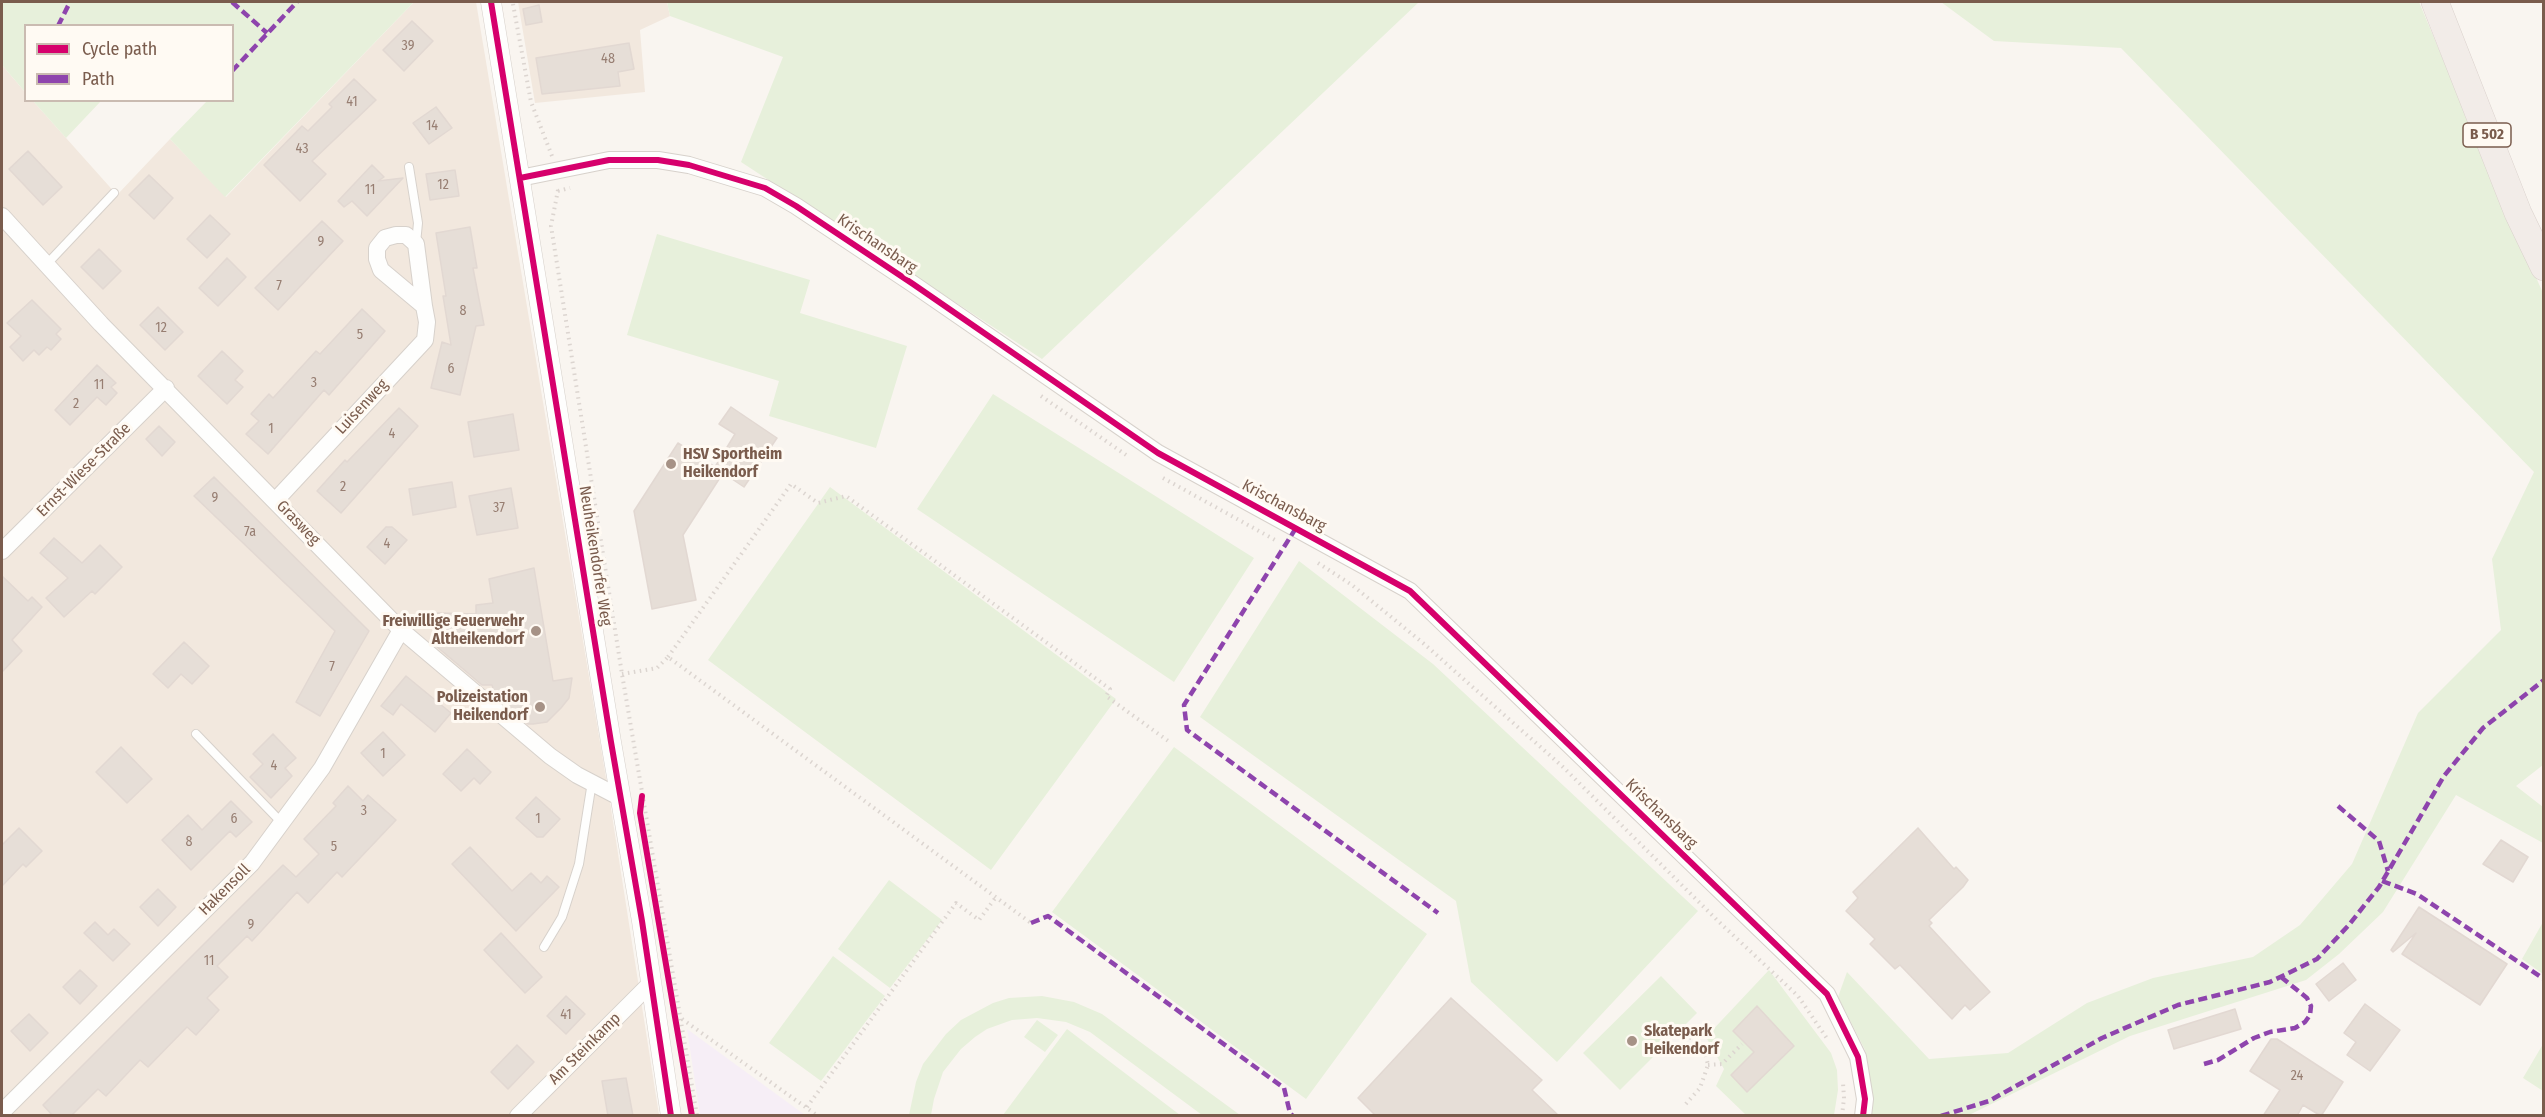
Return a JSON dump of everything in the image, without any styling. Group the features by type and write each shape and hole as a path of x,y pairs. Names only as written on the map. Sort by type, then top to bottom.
{"highway":[{"name":"B 502","path":"2435,2 2518,213 2544,267"}],"street":[{"name":"Neuheikendorfer Weg","path":"490,2 652,982 671,1116"},
{"name":"Krischansbarg","path":"520,178 609,160 658,160 709,171 765,188 913,284 1158,453 1410,591 1827,993 1858,1057 1865,1099 1863,1116"},
{"name":"Grasweg","path":"2,216 46,265 401,630 550,756 577,775 621,798"},
{"path":"416,243 406,235 385,238 378,248 377,259 381,270 424,306"},
{"name":"Luisenweg","path":"276,500 425,340 427,321 416,243"},
{"name":"Ernst-Wiese-Straße","path":"2,551 166,388"},
{"name":"Hakensoll","path":"2,1112 247,868 321,768 401,630"},
{"name":"Am Steinkamp","path":"518,1116 652,982"}],"lane":[{"path":"409,167 418,223 416,243"},
{"path":"46,265 114,193"},
{"path":"196,734 282,823"},
{"path":"544,947 562,917 579,864 592,782"}],"path":[{"path":"512,2 531,102 550,146 555,170 558,191 551,226 642,796 697,1116"},
{"path":"558,191 578,185"},
{"path":"1040,396 1133,459"},
{"path":"1161,477 1286,545"},
{"path":"622,674 657,668 668,657 791,484 818,503 846,496 1110,689 1106,696 1171,743"},
{"path":"1316,561 1352,585 1423,643 1563,767 1718,921 1798,996 1834,1049"},
{"path":"668,657 1031,923"},
{"path":"642,796 640,813 692,1116"},
{"path":"807,1107 956,903 979,920 996,897"},
{"path":"681,1018 818,1116"},
{"path":"1682,1029 1705,1052 1708,1065 1700,1088 1684,1106"},
{"path":"1708,1065 1722,1064 1742,1044"},
{"path":"1842,1073 1844,1098 1842,1116"}],"shaded area":[{"path":"414,2 476,2 609,796 659,1115 2,1115 2,65 24,91 24,102 34,102 117,195 170,139 226,197"},
{"path":"518,2 667,2 670,16 640,30 645,92 535,103"},
{"path":"687,1029 805,1115 700,1115"}],"green space":[{"path":"2,2 414,2 225,197 170,139 206,102 234,102 234,24 24,24 24,91 2,65"},
{"path":"667,2 1419,2 1042,359 741,162 783,57 670,16"},
{"path":"1941,2 2419,2 2543,293 2543,765 2516,786 2543,807 2543,843 2456,795 2383,912 2339,954 2306,980 2130,1036 1969,1115 1872,1115 1865,1050 1838,997 1847,972 1929,1059 2008,1053 2087,1003 2153,978 2253,957 2300,925 2352,864 2418,713 2501,630 2492,559 2534,472 2121,48 1994,41"},
{"path":"34,102 100,102 66,138"},
{"path":"657,234 810,280 800,313 907,346 876,448 769,416 779,381 627,335"},
{"path":"993,394 1254,558 1174,682 917,509"},
{"path":"830,487 1116,699 991,870 708,660"},
{"path":"1299,561 1433,664 1698,911 1557,1062 1471,982 1456,901 1200,717"},
{"path":"1174,747 1427,934 1306,1099 1052,912"},
{"path":"889,880 942,920 890,988 838,949"},
{"path":"2543,922 2543,974 2522,959"},
{"path":"833,956 885,996 821,1081 769,1043"},
{"path":"1769,970 1831,1053 1837,1070 1838,1090 1834,1115 1746,1115 1716,1086 1724,1069 1706,1037"},
{"name":"Skatepark Heikendorf","path":"1661,976 1697,1013 1620,1090 1583,1053"},
{"path":"1042,996 1074,1002 1102,1014 1240,1115 1202,1115 1090,1032 1066,1022 1037,1018 1012,1020 987,1029 975,1037 961,1049 943,1072 931,1115 909,1115 916,1082 923,1064 946,1034 961,1020 993,1003 1009,998"},
{"path":"1037,1020 1058,1035 1045,1052 1024,1037"},
{"path":"1067,1029 1180,1115 1003,1115"},
{"path":"2543,1044 2543,1091 2523,1078"}],"building":[{"path":"539,5 542,22 526,25 523,9"},
{"path":"412,21 433,41 404,71 383,50"},
{"path":"629,43 634,69 618,72 620,86 542,94 536,58"},
{"path":"354,79 376,100 312,161 326,174 300,201 264,165 302,126 308,131 332,107 329,104"},
{"path":"436,107 452,128 429,144 413,123"},
{"path":"28,151 62,187 43,205 9,169"},
{"path":"372,165 384,177 378,181 403,178 367,216 352,201 344,207 338,201"},
{"path":"455,170 459,196 430,200 426,174"},
{"path":"149,175 173,198 154,219 129,195"},
{"path":"210,215 230,234 207,258 187,239"},
{"path":"322,221 343,241 278,310 255,288"},
{"path":"470,227 477,268 473,268 484,325 476,326 460,395 431,388 442,342 451,345 436,233"},
{"path":"99,249 121,271 103,289 81,267"},
{"path":"227,258 246,277 218,306 199,288"},
{"path":"32,300 61,329 56,334 61,339 51,350 47,347 39,355 34,350 23,361 10,347 21,336 7,323"},
{"path":"158,307 183,332 165,350 140,325"},
{"path":"362,309 385,331 329,395 324,390 268,454 246,434 259,421 251,414 269,394 273,398 316,351 320,354"},
{"path":"222,351 243,371 235,380 243,387 227,404 198,376"},
{"path":"97,365 116,383 111,387 117,393 106,405 97,397 70,425 55,410"},
{"path":"731,407 777,438 744,487 723,473 683,535 696,600 652,609 634,511 678,443 715,467 735,434 719,424"},
{"path":"399,408 418,426 341,513 317,491 345,460 347,462"},
{"path":"513,414 519,450 474,457 468,422"},
{"path":"159,426 175,442 162,456 146,439"},
{"path":"214,477 369,631 320,716 296,702 335,631 194,496"},
{"path":"452,482 456,507 413,515 409,489"},
{"path":"511,488 518,528 477,535 469,496"},
{"path":"386,527 392,527 407,540 385,564 367,547"},
{"path":"54,538 82,563 100,545 122,567 95,594 92,591 64,617 46,598 68,578 40,553"},
{"path":"534,568 553,681 572,678 569,698 561,708 547,722 528,724 495,695 492,685 482,685 436,646 437,613 476,614 476,605 493,603 489,579"},
{"path":"2,576 28,601 32,597 42,607 12,640 22,651 2,672"},
{"path":"184,642 209,666 192,684 181,674 168,688 153,674"},
{"path":"406,676 451,713 435,732 401,704 393,715 381,706"},
{"path":"383,732 405,755 383,776 361,753"},
{"path":"273,734 296,758 285,768 292,776 271,798 250,777 263,764 253,754"},
{"path":"121,747 152,779 127,803 96,772"},
{"path":"467,749 491,772 480,784 474,778 461,791 443,774"},
{"path":"348,786 363,801 368,795 396,820 342,877 337,872 308,903 297,892 252,941 247,936 217,966 228,977 207,998 219,1010 196,1035 187,1027 148,1067 140,1060 106,1096 98,1089 71,1116 53,1116 43,1105 283,865 296,877 319,854 304,839 336,806 333,803"},
{"path":"536,797 560,819 543,837 537,837 516,818"},
{"path":"231,801 252,822 236,837 230,831 191,870 162,840 188,815 202,830"},
{"path":"19,828 42,851 26,867 23,864 2,886 2,845"},
{"path":"1918,828 1954,869 1956,867 1968,880 1929,920 1932,923 1929,926 1990,992 1970,1010 1965,1005 1952,1019 1900,965 1895,969 1870,944 1875,939 1846,911 1858,898 1853,892"},
{"path":"2501,840 2528,857 2513,882 2483,864"},
{"path":"470,847 512,891 531,873 541,883 547,876 559,887 516,931 452,864"},
{"path":"158,889 176,907 158,926 140,907"},
{"path":"2419,907 2507,964 2480,1005 2402,954 2416,933 2393,952 2391,950"},
{"path":"95,922 108,935 114,929 130,944 113,961 84,933"},
{"path":"501,933 542,977 525,993 484,950"},
{"path":"2343,963 2356,980 2329,1001 2316,984"},
{"path":"80,970 97,986 80,1004 63,987"},
{"path":"566,996 585,1014 566,1034 547,1016"},
{"path":"1451,998 1542,1080 1532,1090 1559,1116 1376,1116 1358,1098"},
{"path":"2365,1004 2400,1030 2370,1071 2347,1055 2356,1042 2344,1033"},
{"path":"1757,1006 1794,1046 1747,1092 1731,1075 1754,1052 1733,1031"},
{"path":"2235,1009 2241,1029 2174,1049 2168,1030"},
{"path":"29,1014 48,1033 30,1051 11,1031"},
{"path":"2271,1039 2277,1039 2343,1082 2321,1116 2303,1105 2297,1116 2263,1116 2280,1090 2250,1071"},
{"path":"517,1045 534,1062 508,1089 491,1072"},
{"path":"626,1078 633,1116 608,1116 602,1081"}],"marked path":[{"path":"59,24 70,2"},
{"path":"232,2 267,33"},
{"path":"234,69 297,2"},
{"path":"1296,528 1184,705 1187,730 1438,913"},
{"path":"1941,1116 1989,1101 2102,1038 2178,1005 2270,982 2317,959 2348,926 2379,887 2444,776 2483,728 2544,680"},
{"path":"2338,806 2379,841 2388,871"},
{"path":"2382,881 2417,894 2544,979"},
{"path":"1031,923 1048,916 1284,1088 1290,1113 1293,1116"},
{"path":"2204,1064 2218,1060 2254,1038 2270,1032 2295,1028 2305,1022 2310,1015 2311,1006 2307,998 2281,977"}],"cycle path":[{"path":"491,2 642,921 671,1116"},
{"path":"520,178 609,160 658,160 689,165 765,188 913,284 1158,453 1410,591 1827,994 1858,1057 1865,1099 1863,1116"},
{"path":"642,796 640,813 692,1116"}],"place":[{"name":"HSV Sportheim Heikendorf","path":"671,464"},
{"name":"Freiwillige Feuerwehr Altheikendorf","path":"536,631"},
{"name":"Polizeistation Heikendorf","path":"540,707"},
{"name":"Skatepark Heikendorf","path":"1632,1041"}]}
